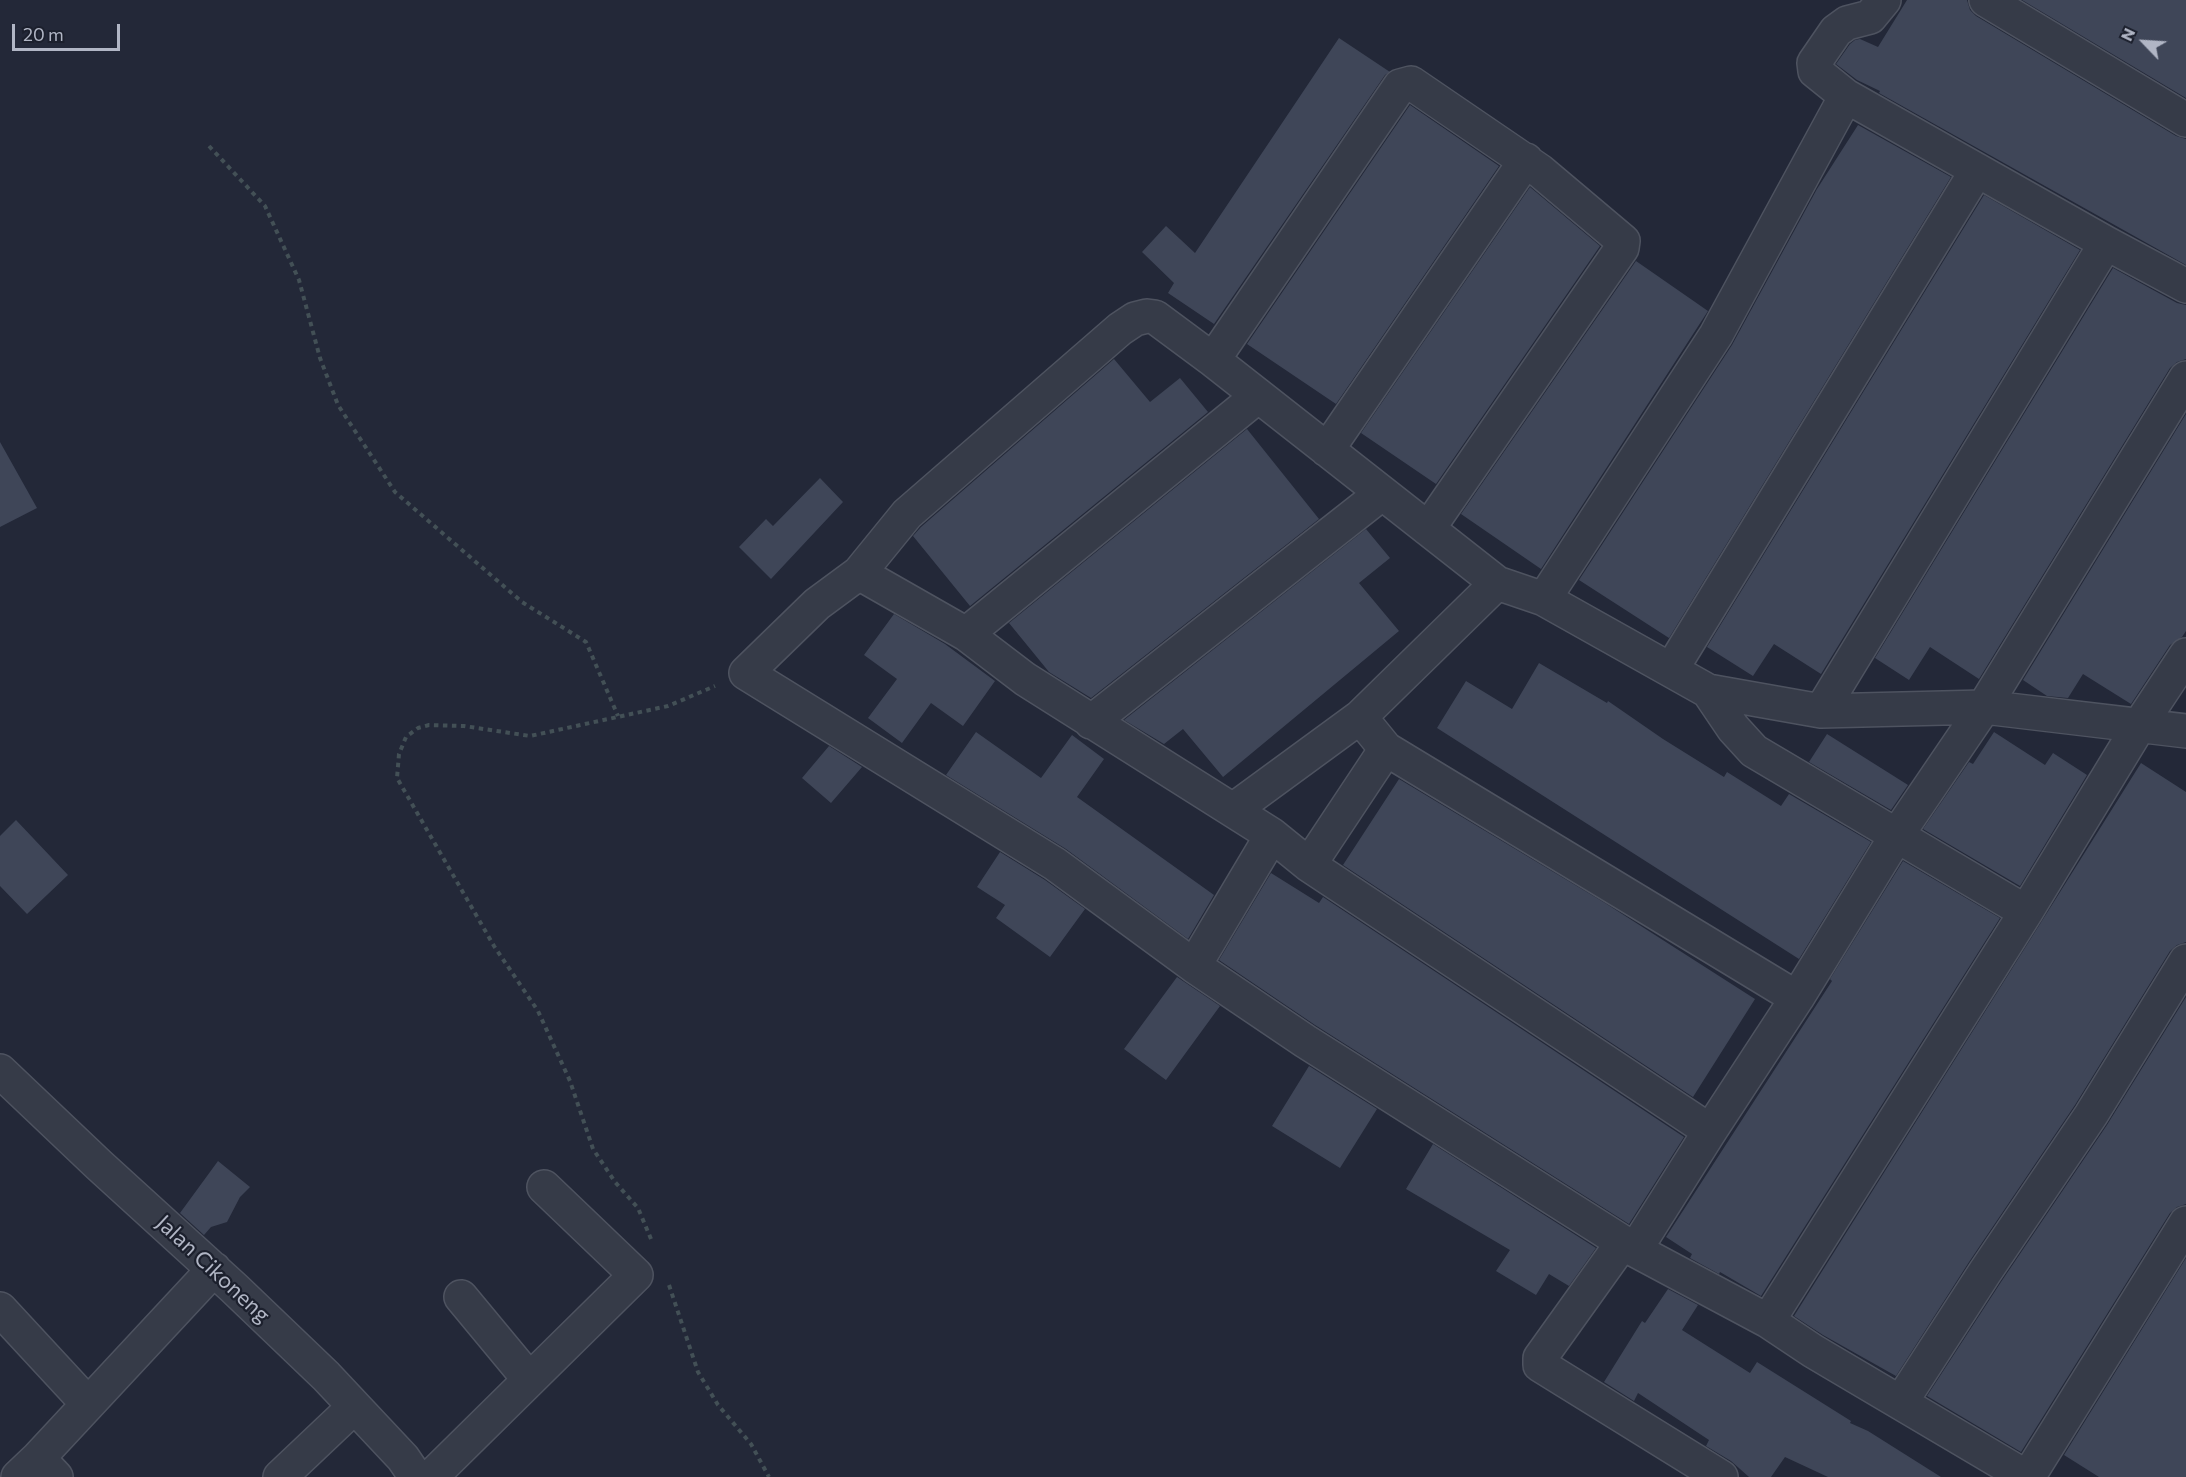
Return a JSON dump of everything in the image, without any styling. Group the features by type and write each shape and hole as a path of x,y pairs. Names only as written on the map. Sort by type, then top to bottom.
{"street":[{"path":"1884,0 1870,17 1847,24 1836,31 1814,63 1815,72 1846,96 2186,286"},
{"path":"1986,0 2186,120"},
{"path":"1213,360 1400,86 1411,83 1526,160 1623,242 1622,248 1428,529"},
{"path":"1544,598 1716,335 1846,96"},
{"path":"1327,450 1526,160"},
{"path":"1671,670 1977,170"},
{"path":"1821,711 2106,243"},
{"path":"2186,731 1984,707 1821,711 1707,691 1544,598 1497,583 1213,360 1155,317 1147,316 1135,319 1120,329 907,514 859,573 817,604 746,673 1055,864 1194,966 1305,1041 1629,1246 1767,1321 1813,1351 2027,1477 2186,1223"},
{"path":"1721,1477 1540,1365 1540,1358 1629,1246 1710,1131 1797,998 1897,836 1984,707 2186,378"},
{"path":"966,634 1258,396"},
{"path":"1091,722 1381,494"},
{"path":"859,573 966,634 1025,679 1272,835 1309,865 1710,1131"},
{"path":"1233,810 1360,717 1497,583"},
{"path":"1767,1321 2026,912 2139,726 2186,655"},
{"path":"1707,691 1733,728 1754,751 2026,912"},
{"path":"1360,717 1386,750 1797,998"},
{"path":"1309,865 1386,750"},
{"path":"1194,966 1272,835"},
{"path":"1901,1402 2091,1115 2186,961"},
{"name":"Jalan Cikoneng","path":"0,1071 317,1368 403,1458 416,1477"},
{"path":"431,1477 636,1275 544,1187"},
{"path":"37,1471 88,1404 213,1269"},
{"path":"461,1297 529,1379"},
{"path":"0,1309 88,1404"},
{"path":"280,1477 354,1407"}],"path":[{"path":"209,146 265,206 299,280 320,358 338,405 395,492 522,602 586,642 618,716"},
{"path":"655,1250 638,1208 615,1182 593,1149 570,1081 538,1011 494,946 397,778 399,754 406,737 418,728 442,724 530,736 668,706 746,673"},
{"path":"668,1281 698,1372 718,1405 751,1444 769,1477"}],"building":[{"path":"1907,0 1967,0 1970,10 1976,16 2176,136 2186,139 2186,265 1879,93 1880,91 1857,80 1836,64 1855,40 1860,39 1878,47"},
{"path":"2022,0 2186,0 2186,98"},
{"path":"1339,38 1390,72 1385,75 1214,324 1168,293 1174,283 1142,252 1166,226 1195,253"},
{"path":"1410,105 1499,166 1336,404 1247,344"},
{"path":"1858,125 1951,177 1669,638 1579,580 1732,345 1817,189"},
{"path":"1530,187 1600,246 1436,484 1361,433"},
{"path":"1984,195 2080,250 1821,674 1774,644 1753,676 1707,647"},
{"path":"1636,261 1708,311 1541,569 1461,514"},
{"path":"2113,268 2177,303 2186,305 2186,359 2170,368 1979,679 1930,647 1909,680 1875,658"},
{"path":"1114,359 1150,402 1180,378 1208,412 970,606 913,536"},
{"path":"2186,414 2186,631 2182,637 2170,645 2131,704 2083,674 2068,698 2047,696 2023,680"},
{"path":"1247,429 1319,519 1091,698 1049,672 1009,623"},
{"path":"0,442 37,508 0,527"},
{"path":"820,478 843,502 771,579 739,547 766,519 773,526"},
{"path":"1366,529 1390,558 1359,583 1399,631 1223,777 1183,729 1164,744 1124,720"},
{"path":"894,614 945,644 995,681 963,726 931,703 902,743 868,718 897,679 864,655"},
{"path":"1539,663 1607,703 1608,701 1724,777 1727,772 1781,806 1789,794 1871,842 1799,959 1437,728 1466,681 1512,709"},
{"path":"976,732 1041,778 1072,735 1104,759 1077,797 1214,895 1188,939 1066,849 946,775"},
{"path":"1994,732 2045,765 2053,753 2087,775 2020,886 1923,829 1969,762 1973,764"},
{"path":"1827,734 1908,785 1891,810 1809,762"},
{"path":"829,746 862,767 831,803 802,778"},
{"path":"2141,763 2186,792 2186,942 2170,951 2075,1105 1969,1262 1896,1376 1794,1316"},
{"path":"1399,779 1605,903 1755,999 1693,1097 1343,865"},
{"path":"16,820 68,875 27,914 0,886 0,836"},
{"path":"1000,852 1045,880 1085,909 1050,957 996,918 1005,905 977,887"},
{"path":"1903,861 2000,918 1761,1296 1720,1272 1719,1274 1690,1258 1692,1254 1666,1237 1832,981 1830,979"},
{"path":"1271,873 1319,903 1323,897 1684,1137 1629,1224 1315,1025 1219,960"},
{"path":"1177,977 1220,1006 1166,1080 1124,1049"},
{"path":"2186,997 2186,1204 2170,1213 2021,1452 1927,1396 2107,1125"},
{"path":"1309,1066 1377,1109 1340,1168 1272,1126"},
{"path":"1433,1144 1596,1248 1569,1286 1549,1274 1536,1295 1496,1271 1510,1250 1406,1189"},
{"path":"218,1161 250,1187 240,1197 227,1222 211,1227 204,1235 180,1213"},
{"path":"2186,1258 2186,1477 2099,1477 2064,1455"},
{"path":"1668,1289 1698,1305 1682,1330 1750,1373 1757,1362 1851,1421 1850,1423 1868,1431 1941,1477 1828,1477 1785,1457 1771,1477 1749,1477 1731,1461 1706,1446 1709,1440 1638,1393 1634,1401 1604,1382 1642,1321 1645,1323"}]}
